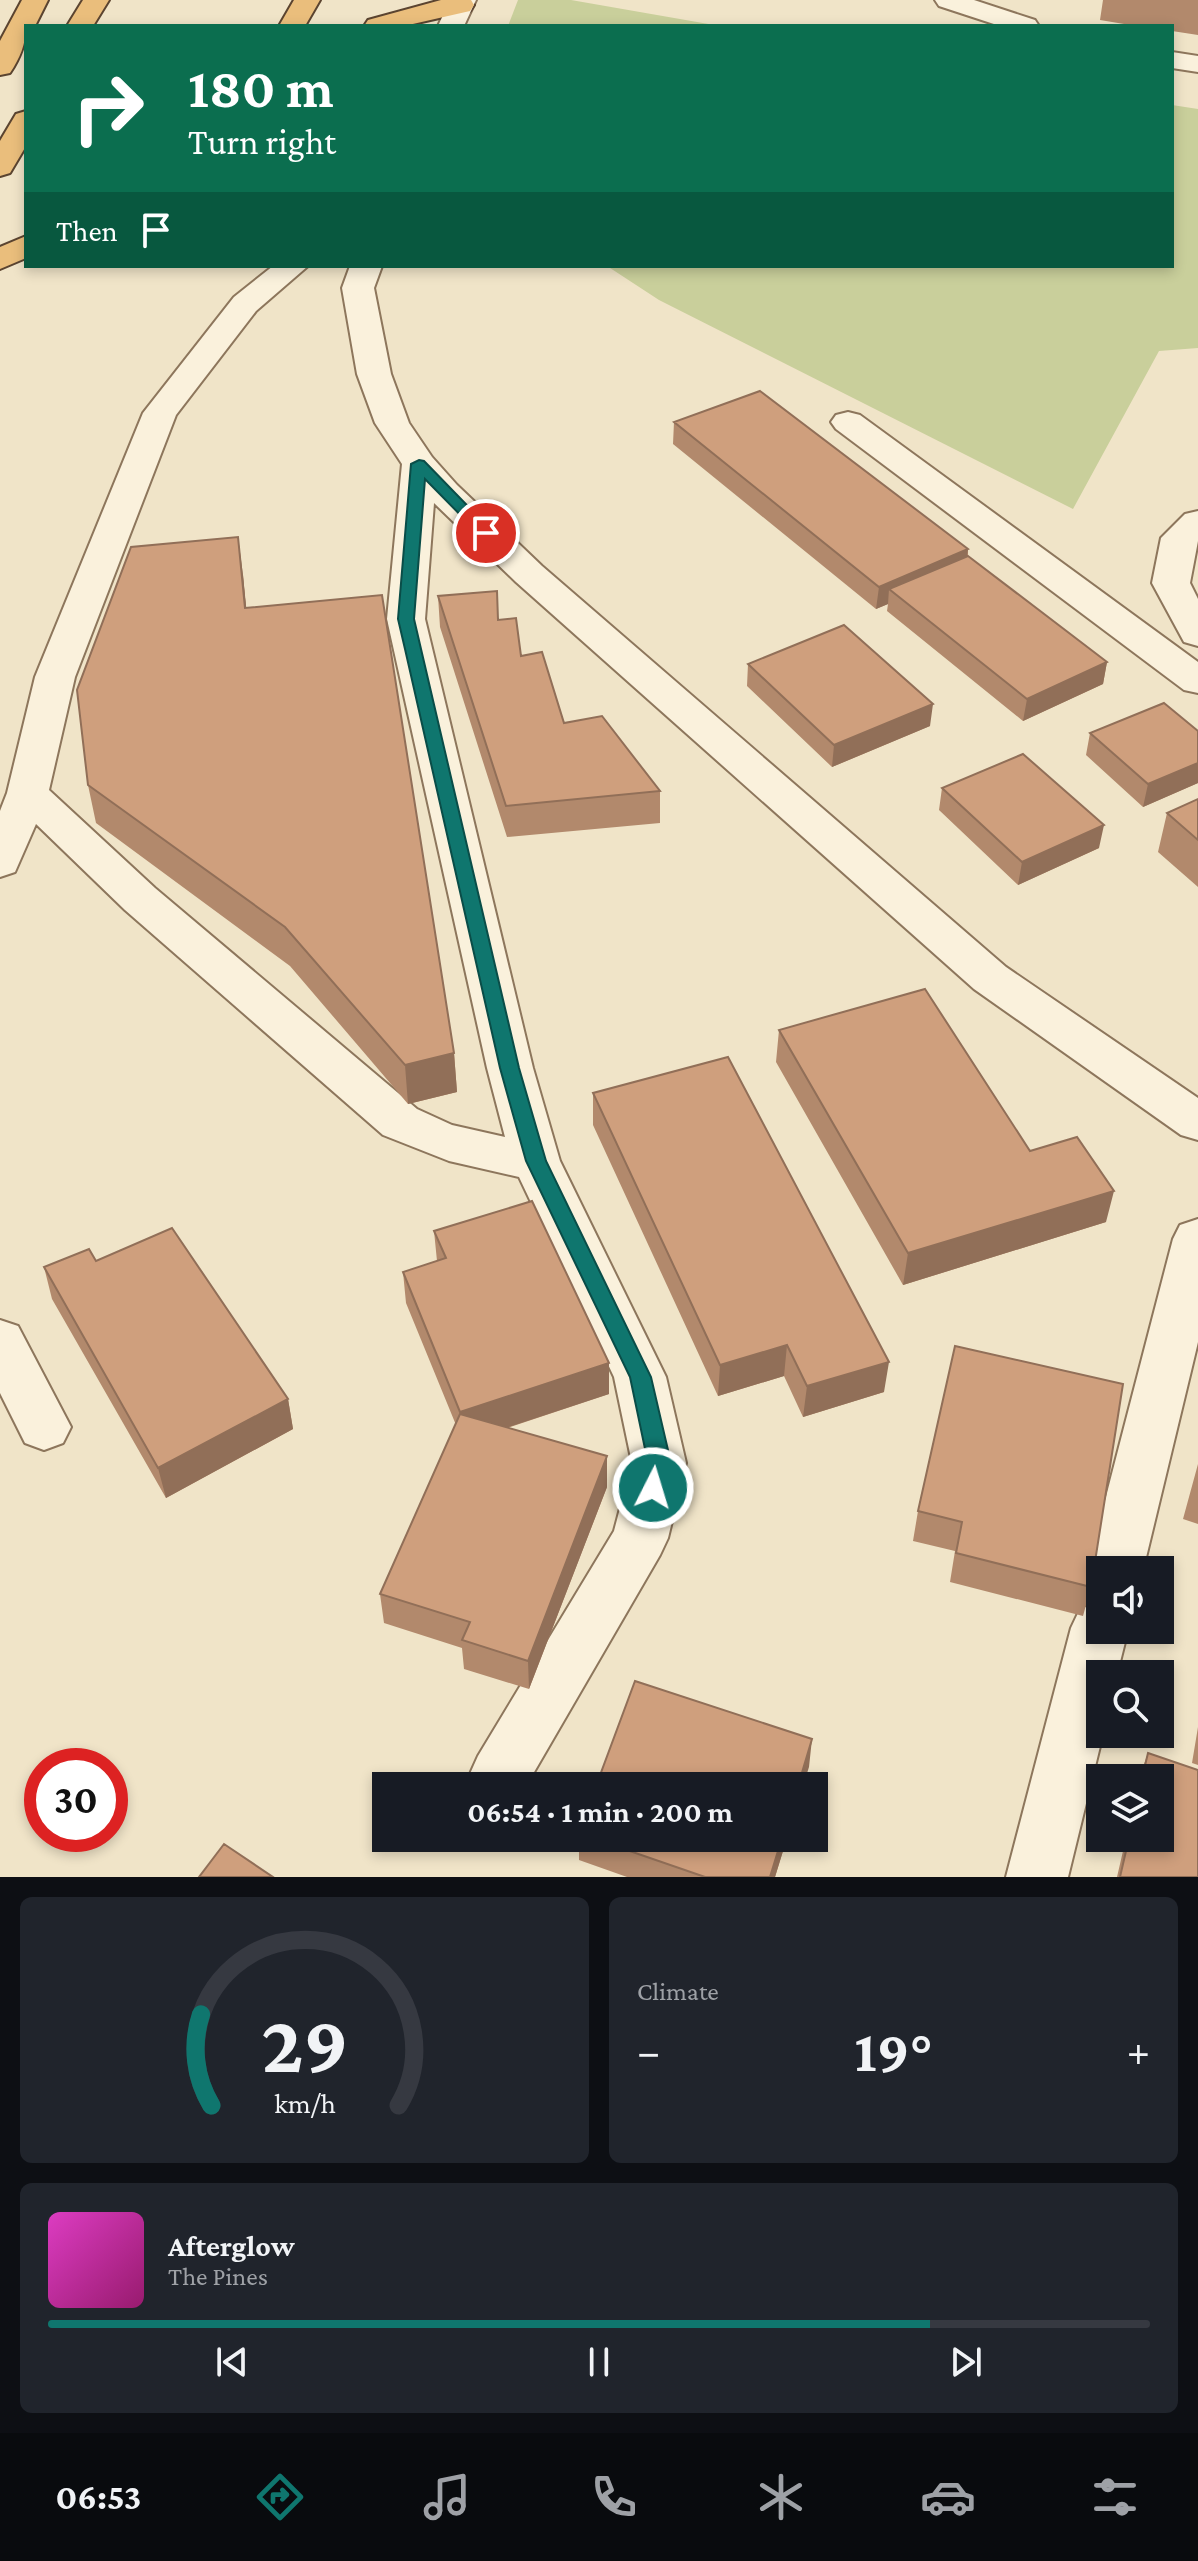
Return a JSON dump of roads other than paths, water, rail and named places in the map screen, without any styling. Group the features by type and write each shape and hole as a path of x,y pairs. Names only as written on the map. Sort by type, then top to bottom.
{"highway":[{"path":"0,67 35,0"},
{"path":"81,24 96,0"},
{"path":"279,0 281,24"},
{"path":"293,24 307,0"},
{"path":"383,24 427,10 459,10"},
{"path":"0,167 24,124"},
{"path":"0,260 24,246"}],"street":[{"path":"948,0 1020,24"},
{"path":"1174,60 1198,64"},
{"path":"0,862 28,793 55,677 160,413 245,304 290,268"},
{"path":"365,268 358,288 374,374 392,423 419,464 529,574 990,978 1198,1122"},
{"path":"848,422 1198,681"},
{"path":"419,464 406,619 510,1068 536,1161 640,1377 659,1463 640,1538 501,1772"},
{"path":"1198,522 1179,538 1171,583 1198,634"},
{"path":"28,793 140,899 400,1122 424,1136 452,1146 536,1161"},
{"path":"1119,1556 1198,1239"},
{"path":"0,1341 44,1427"},
{"path":"1037,1877 1096,1644"}]}
